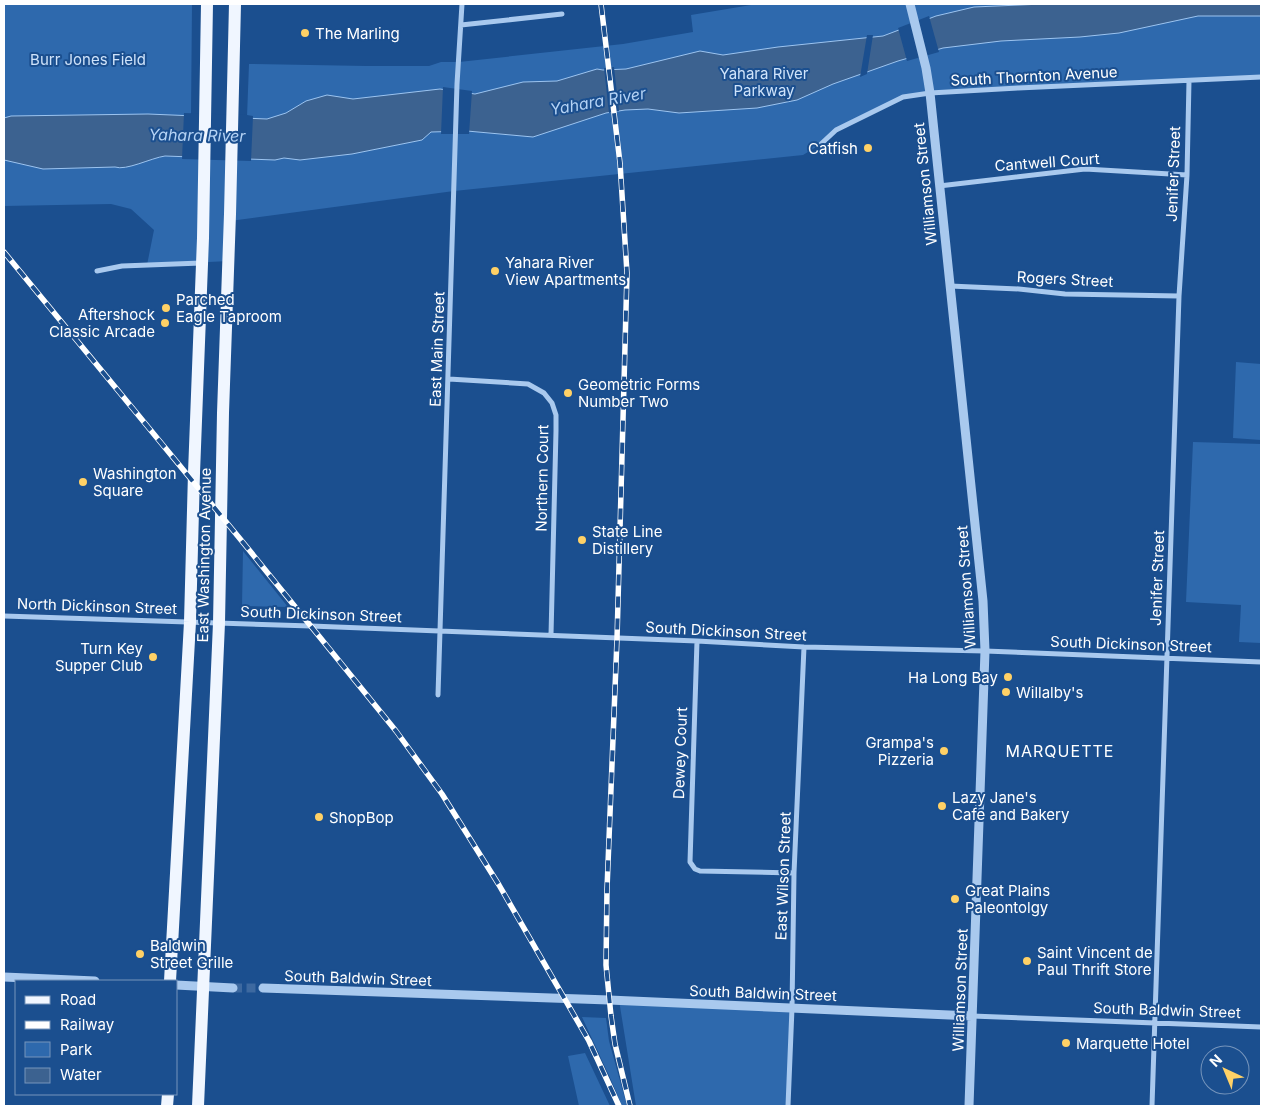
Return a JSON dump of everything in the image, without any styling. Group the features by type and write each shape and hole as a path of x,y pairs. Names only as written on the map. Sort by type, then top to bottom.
{"main road":[{"name":"East Washington Avenue","path":"170,980 190,622 202,263 207,4"},
{"name":"East Washington Avenue","path":"198,1106 219,623 235,4"}],"street":[{"name":"East Main Street","path":"438,695 457,84 462,4"},
{"name":"Williamson Street","path":"911,7 930,93 983,600 985,651 969,1106"},
{"path":"461,25 562,14"},
{"name":"South Thornton Avenue","path":"821,144 836,130 904,97 930,93 1190,82 1261,77"},
{"name":"Jenifer Street","path":"1152,1106 1179,296 1187,175 1190,82"},
{"name":"Cantwell Court","path":"939,186 1085,169 1187,175"},
{"path":"97,271 122,266 202,263"},
{"name":"Rogers Street","path":"949,286 1019,289 1065,294 1179,296"},
{"name":"Northern Court","path":"449,379 528,384 544,393 552,403 556,415 556,431 551,635"},
{"name":"North Dickinson Street","path":"4,616 190,622"},
{"name":"South Dickinson Street","path":"190,622 551,635 804,647 985,651 1261,662"},
{"name":"Dewey Court","path":"696,641 689,857 691,866 700,871 794,873"},
{"name":"East Wilson Street","path":"788,1106 794,873 804,647"},
{"path":"4,977 72,980"},
{"path":"178,985 233,988"},
{"name":"South Baldwin Street","path":"263,988 1261,1027"}],"green space":[{"name":"Yahara River Parkway","path":"4,4 192,4 191,115 247,117 249,64 429,66 441,62 459,62 623,44 693,32 691,15 757,4 1261,4 1261,77 1018,88 904,97 836,130 821,144 803,155 454,191 230,221 229,261 147,265 154,230 131,209 111,204 4,206"},
{"path":"1236,362 1261,364 1261,440 1233,438"},
{"path":"1193,442 1261,444 1261,643 1239,642 1241,605 1186,602"},
{"path":"243,551 288,607 242,606"},
{"path":"619,1000 792,1008 788,1106 636,1106"},
{"path":"582,1017 606,1018 609,1041 627,1106 622,1106"},
{"path":"585,1053 610,1106 579,1106 568,1056"}],"water":[{"name":"Yahara River","path":"1043,4 1261,4 1261,16 1198,16 1119,33 1001,41 943,48 898,61 833,84 797,100 757,108 679,113 648,109 625,110 606,113 533,137 467,131 431,132 422,140 352,154 300,160 284,158 275,160 165,156 120,168 43,169 4,160 4,118 11,116 148,114 267,119 286,113 306,101 327,95 353,99 440,89 475,94 523,82 557,81 597,69 626,69 700,51 723,55 883,36 936,16 974,7"}],"pier":[{"path":"929,16 939,52 907,61 898,28"},
{"path":"867,35 873,35 867,74 860,77"},
{"path":"614,67 619,111 609,113 604,68"},
{"path":"443,87 472,91 469,134 441,134"},
{"path":"184,113 253,116 251,161 182,159"}],"tunnel":[{"path":"233,988 263,988"}],"railway":[{"path":"601,4 620,163 627,273 606,965 615,1044 630,1106"},
{"path":"4,252 396,731 442,794 499,885 589,1041 619,1106"}],"place":[{"name":"The Marling","path":"305,33"},
{"name":"Catfish","path":"868,148"},
{"name":"Yahara River View Apartments","path":"495,271"},
{"name":"Parched Eagle Taproom","path":"166,308"},
{"name":"Aftershock Classic Arcade","path":"165,323"},
{"name":"Geometric Forms Number Two","path":"568,393"},
{"name":"Washington Square","path":"83,482"},
{"name":"State Line Distillery","path":"582,540"},
{"name":"Turn Key Supper Club","path":"153,657"},
{"name":"Ha Long Bay","path":"1008,677"},
{"name":"Willalby's","path":"1006,692"},
{"name":"Grampa's Pizzeria","path":"944,751"},
{"name":"Lazy Jane's Cafe and Bakery","path":"942,806"},
{"name":"ShopBop","path":"319,817"},
{"name":"Great Plains Paleontolgy","path":"955,899"},
{"name":"Baldwin Street Grille","path":"140,954"},
{"name":"Saint Vincent de Paul Thrift Store","path":"1027,961"},
{"name":"Marquette Hotel","path":"1066,1043"}],"district":[{"name":"MARQUETTE","path":"1060,751"}],"park label":[{"name":"Burr Jones Field","path":"88,59"}]}
